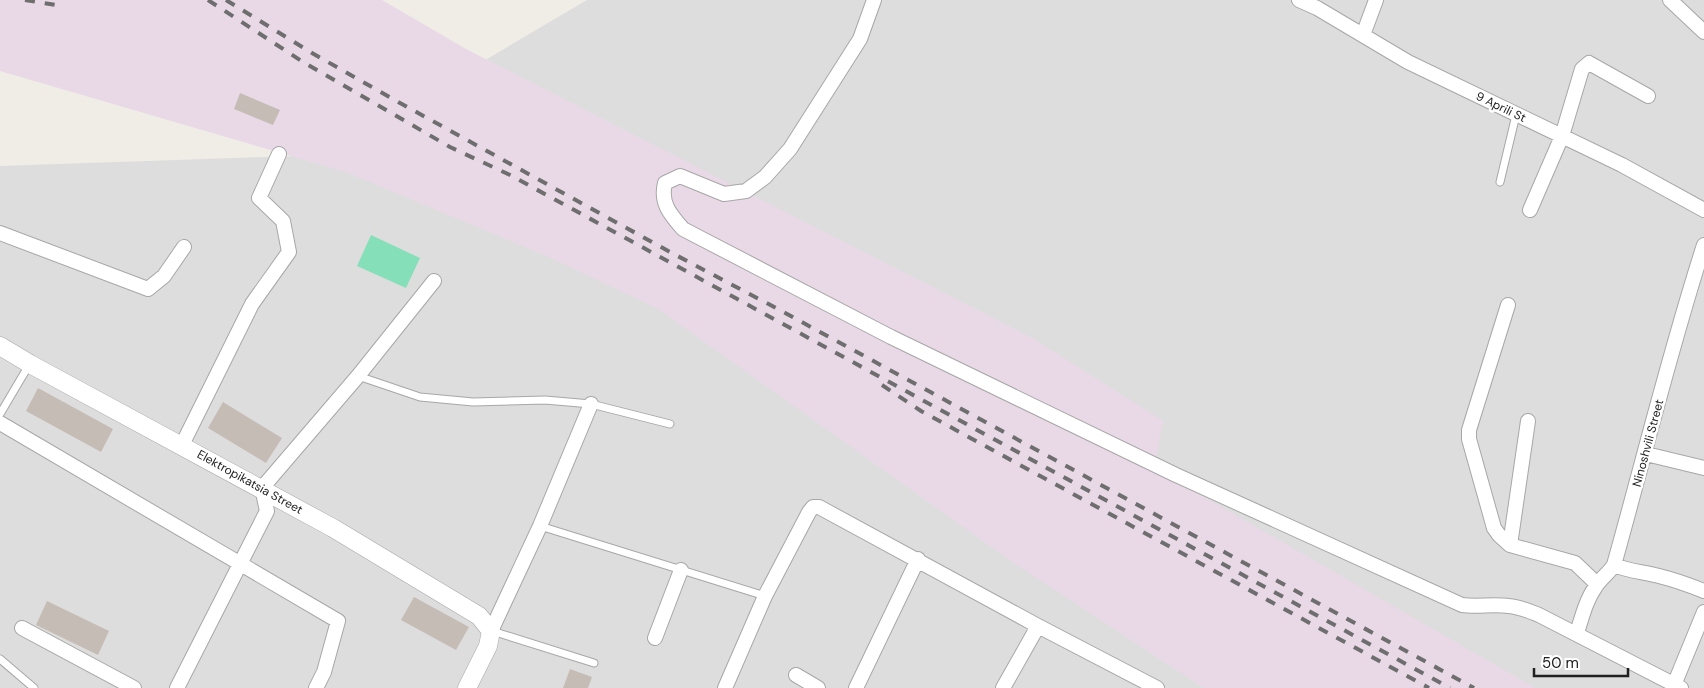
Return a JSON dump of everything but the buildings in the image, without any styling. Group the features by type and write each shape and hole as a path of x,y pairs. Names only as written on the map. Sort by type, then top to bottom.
{"street":[{"path":"874,0 860,39 790,149 765,177 746,191 724,194 680,176 665,183 663,193 669,213 683,228 891,338 1176,475 1462,605 1478,607 1508,606 1524,609 1577,633 1678,686 1704,612"},
{"name":"9 Aprili St","path":"1299,0 1317,8 1408,62 1622,165 1704,210"},
{"path":"1363,35 1376,0"},
{"path":"1670,0 1704,32"},
{"path":"1530,210 1562,136 1582,69 1589,63 1648,96"},
{"path":"182,445 252,304 289,252 283,221 259,198 279,154"},
{"path":"0,233 148,289 164,276 184,246"},
{"name":"Ninoshvili Street","path":"1577,633 1590,595 1614,565 1646,454 1688,294 1704,245"},
{"path":"177,688 267,511 262,488 358,376 434,281"},
{"path":"1508,305 1470,430 1469,439 1494,528 1510,545 1575,563 1597,584"},
{"name":"Elektropikatsia Street","path":"0,346 333,528 479,616 491,631"},
{"path":"467,688 488,646 491,631 540,526 591,404"},
{"path":"1510,545 1528,421"},
{"path":"0,423 338,621 324,672 316,688"},
{"path":"1646,454 1704,468"},
{"path":"725,688 765,596 813,507 819,507 918,559 1038,626 1157,688"},
{"path":"856,688 918,559"},
{"path":"1614,565 1623,569 1658,575 1704,591"},
{"path":"655,638 681,570"},
{"path":"1003,688 1038,626"},
{"path":"22,628 134,688"},
{"path":"796,676 818,688"}],"lane":[{"path":"1500,182 1516,115"},
{"path":"0,414 30,364"},
{"path":"358,376 420,396 473,402 545,400 591,404 670,424"},
{"path":"540,526 765,596"},
{"path":"491,631 594,663"},
{"path":"0,658 34,688"}],"shaded area":[{"path":"0,0 382,0 466,49 1032,338 1163,421 1154,468 1535,688 1204,688 1011,561 657,308 547,256 346,172 0,71"},
{"path":"587,0 1704,0 1704,688 0,688 0,166 324,155"}],"green space":[{"path":"371,235 420,258 406,288 357,266"}],"railway":[{"path":"25,0 62,6"},
{"path":"208,0 303,62 450,147 510,175 1450,688"},
{"path":"226,0 312,53 400,103 670,252 1474,688"},
{"path":"882,385 921,411 1429,688"}]}
